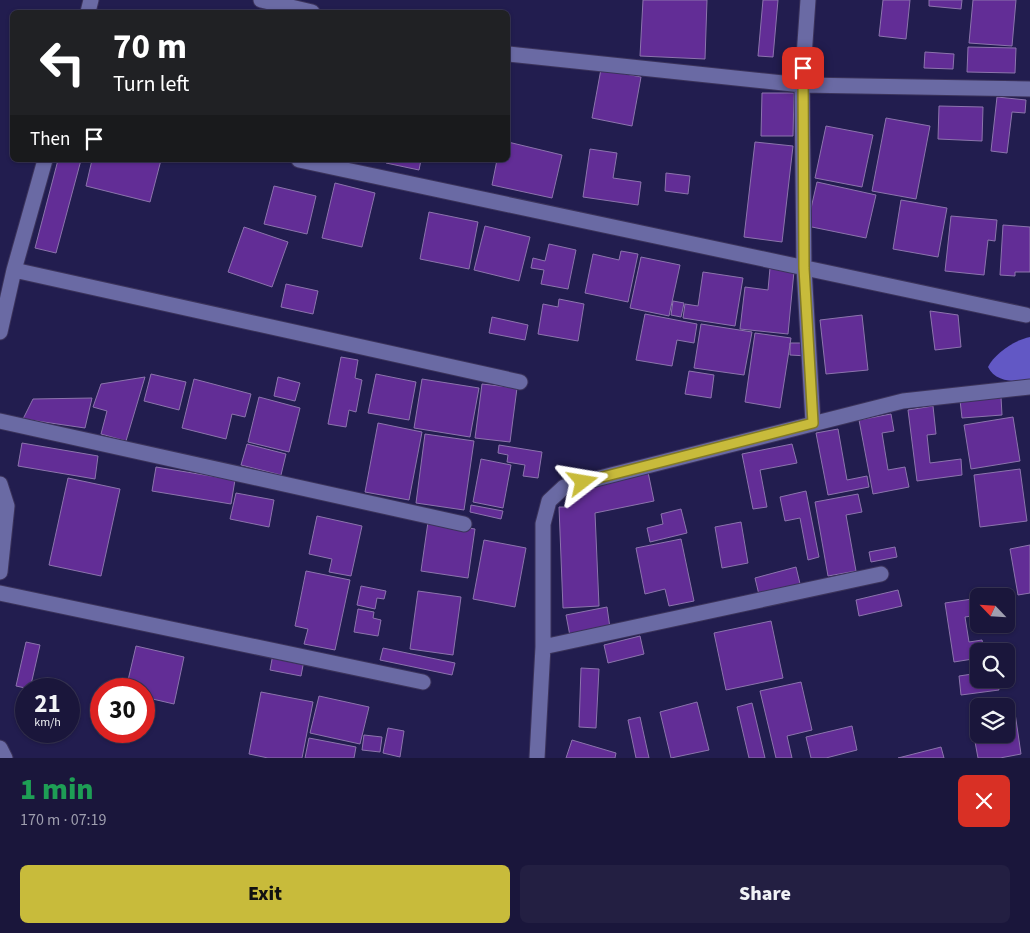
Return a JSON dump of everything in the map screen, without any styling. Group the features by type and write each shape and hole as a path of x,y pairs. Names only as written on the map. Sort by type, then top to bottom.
{"street":[{"path":"261,0 304,10"},
{"path":"808,0 802,85 804,268 813,423"},
{"path":"510,54 802,85 1030,89"},
{"path":"0,332 14,270 44,162"},
{"path":"308,162 1026,315"},
{"path":"14,270 520,382"},
{"path":"538,758 542,647 543,524 549,501 564,486 902,401 1030,387"},
{"path":"0,421 464,524"},
{"path":"0,484 7,506 0,572"},
{"path":"542,647 881,574"},
{"path":"0,594 423,682"},
{"path":"0,748 5,758"}],"shaded area":[{"path":"1030,337 1030,381 1006,380 995,376 991,372 988,367 1000,352 1012,344"}],"building":[{"path":"643,0 707,0 705,59 640,56"},
{"path":"763,0 778,0 773,57 758,56"},
{"path":"883,0 910,0 906,39 879,36"},
{"path":"929,0 962,0 961,9 929,6"},
{"path":"973,0 1016,0 1012,46 969,43"},
{"path":"968,47 1016,48 1015,73 967,72"},
{"path":"925,52 954,54 953,69 924,68"},
{"path":"601,69 641,77 632,126 592,118"},
{"path":"762,93 794,93 793,136 761,136"},
{"path":"997,97 1026,100 1025,113 1012,112 1007,153 991,151"},
{"path":"939,106 983,107 982,141 938,139"},
{"path":"886,118 930,126 916,199 872,191"},
{"path":"826,126 873,135 862,187 815,178"},
{"path":"510,142 562,155 552,198 492,185 497,162 510,162"},
{"path":"755,142 793,146 782,242 744,237"},
{"path":"590,149 617,153 613,178 641,182 638,205 583,197"},
{"path":"57,162 80,162 56,253 35,248"},
{"path":"92,162 160,162 150,202 86,186"},
{"path":"386,162 421,162 419,170"},
{"path":"666,173 690,176 688,194 665,191"},
{"path":"817,182 876,195 866,238 807,226"},
{"path":"335,183 375,193 362,247 322,238"},
{"path":"274,186 316,196 307,234 264,224"},
{"path":"901,200 947,208 938,257 893,249"},
{"path":"429,212 478,222 469,269 420,259"},
{"path":"951,216 997,220 995,241 988,240 984,275 945,271"},
{"path":"1003,225 1030,227 1030,272 1015,272 1015,276 1000,275"},
{"path":"485,226 530,237 519,281 474,270"},
{"path":"244,227 288,242 272,287 228,272"},
{"path":"549,244 576,250 568,289 541,284 544,270 531,268 533,258 545,261"},
{"path":"621,251 638,254 628,302 585,293 593,254 619,260"},
{"path":"641,257 680,265 669,316 630,308"},
{"path":"770,268 794,271 788,334 740,329 745,287 768,290"},
{"path":"703,272 743,278 735,326 683,318 685,304 698,306"},
{"path":"286,284 318,291 313,314 281,307"},
{"path":"559,299 584,304 578,341 538,334 543,304 558,307"},
{"path":"673,301 684,303 681,317 671,315"},
{"path":"930,311 958,315 961,347 935,350"},
{"path":"645,314 697,324 694,343 677,340 672,366 636,360"},
{"path":"862,315 868,370 826,374 820,320"},
{"path":"492,317 528,325 525,340 489,333"},
{"path":"701,324 752,332 744,375 694,368"},
{"path":"755,333 791,338 780,408 745,402"},
{"path":"790,343 807,343 807,356 790,355"},
{"path":"341,357 358,360 355,378 362,380 356,412 349,410 346,427 328,424"},
{"path":"689,371 714,375 711,398 685,394"},
{"path":"151,374 186,382 179,410 144,401"},
{"path":"376,374 416,382 409,420 368,413"},
{"path":"145,377 126,441 101,434 107,411 93,407 101,384"},
{"path":"278,377 300,383 295,401 274,396"},
{"path":"194,379 251,394 245,417 232,414 226,439 182,428"},
{"path":"422,379 479,388 470,437 414,428"},
{"path":"482,384 517,388 510,442 475,438"},
{"path":"259,397 300,408 289,452 248,442"},
{"path":"1001,397 1002,415 962,418 960,400"},
{"path":"92,398 85,428 23,419 33,399"},
{"path":"933,406 936,434 927,435 930,463 961,459 962,475 917,481 908,410"},
{"path":"891,414 894,431 882,433 888,470 905,467 909,487 873,494 859,420"},
{"path":"1013,417 1020,461 971,469 964,425"},
{"path":"378,423 422,432 409,500 365,492"},
{"path":"838,429 847,480 867,476 869,487 828,495 816,433"},
{"path":"425,434 474,441 464,510 416,503"},
{"path":"22,443 98,456 95,479 18,466"},
{"path":"247,444 286,454 281,475 241,465"},
{"path":"792,444 797,463 760,470 767,507 753,509 742,454"},
{"path":"499,445 542,452 538,478 523,476 525,465 507,462 508,455 498,453"},
{"path":"481,459 511,465 503,508 473,502"},
{"path":"156,467 235,480 231,504 152,491"},
{"path":"1020,469 1027,521 980,527 974,475"},
{"path":"648,472 654,501 595,513 599,606 563,608 559,507 568,507 565,489"},
{"path":"68,478 120,489 101,576 49,565"},
{"path":"806,491 819,557 808,560 800,518 785,521 780,497"},
{"path":"236,493 274,500 269,527 230,519"},
{"path":"858,494 862,512 846,515 856,571 828,576 815,502"},
{"path":"471,505 503,511 501,519 470,512"},
{"path":"681,509 687,533 650,542 647,528 663,524 661,514"},
{"path":"317,516 362,526 351,576 329,572 332,559 309,554"},
{"path":"428,522 475,529 468,578 421,571"},
{"path":"741,522 748,563 722,568 715,527"},
{"path":"681,539 694,601 669,606 665,589 645,594 636,548"},
{"path":"484,540 526,548 515,607 473,599"},
{"path":"1030,545 1030,593 1018,595 1010,549"},
{"path":"895,547 897,557 871,562 869,552"},
{"path":"796,567 801,588 760,599 755,578"},
{"path":"306,571 350,580 335,650 304,644 308,629 295,626"},
{"path":"361,586 386,591 384,599 377,598 375,609 357,605"},
{"path":"898,590 902,606 859,616 856,600"},
{"path":"418,591 461,597 453,655 410,649"},
{"path":"970,599 970,616 965,617 969,642 982,640 983,643 970,643 970,659 954,662 945,603"},
{"path":"607,607 610,628 570,636 566,615"},
{"path":"358,609 374,612 373,618 381,620 378,636 354,632"},
{"path":"771,621 783,678 726,690 714,633"},
{"path":"640,636 644,654 608,663 604,645"},
{"path":"26,642 40,645 32,678 18,678"},
{"path":"136,646 184,657 174,704 155,700 155,678 129,678"},
{"path":"383,648 455,663 452,675 380,660"},
{"path":"273,654 304,660 301,676 270,670"},
{"path":"581,668 599,669 596,728 579,727"},
{"path":"970,674 970,688 999,688 999,690 961,695 959,676"},
{"path":"801,682 812,730 787,736 792,758 776,758 760,691"},
{"path":"261,692 313,702 302,758 268,758 249,754"},
{"path":"319,696 369,707 360,744 310,733"},
{"path":"697,702 709,750 671,758 660,712"},
{"path":"752,703 765,758 749,758 737,707"},
{"path":"1015,713 1021,754 1000,758 978,758 975,743 1015,743"},
{"path":"640,717 649,758 636,758 628,720"},
{"path":"852,726 857,750 826,758 811,758 806,737"},
{"path":"388,728 404,731 400,757 383,753"},
{"path":"364,735 382,737 380,752 362,750"},
{"path":"309,738 356,747 354,758 305,758"},
{"path":"572,740 616,753 615,758 566,758"},
{"path":"941,747 944,758 898,758"}],"route":[{"path":"583,482 813,423 804,268 803,68"}]}
